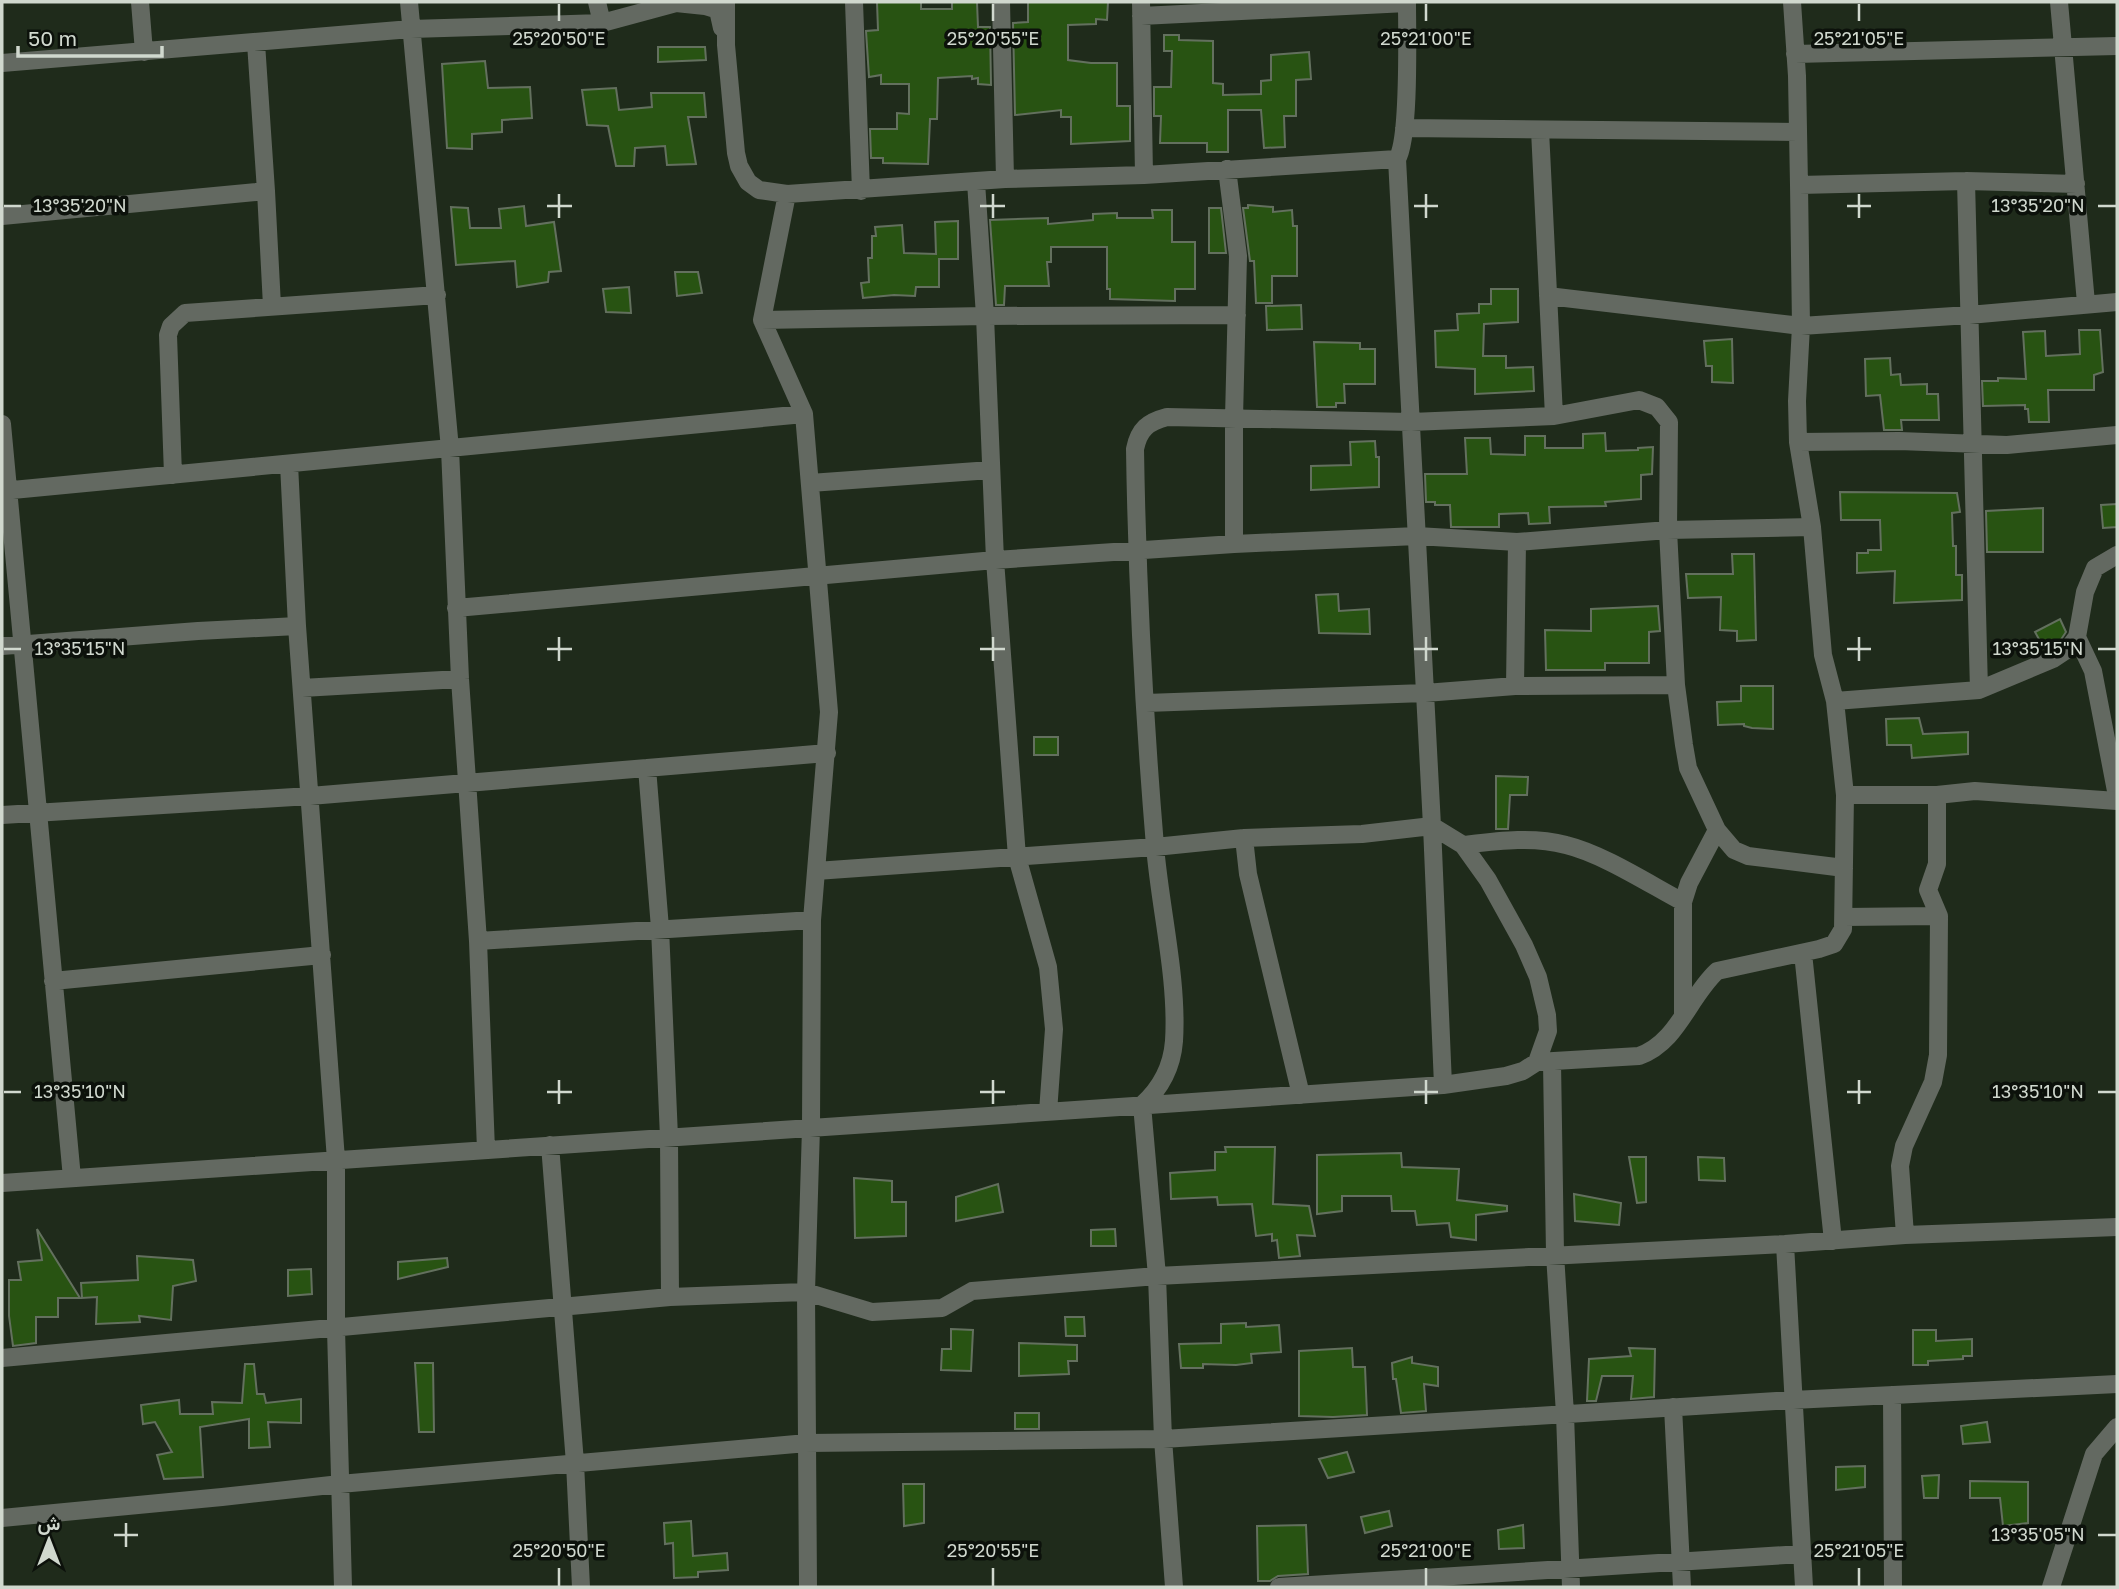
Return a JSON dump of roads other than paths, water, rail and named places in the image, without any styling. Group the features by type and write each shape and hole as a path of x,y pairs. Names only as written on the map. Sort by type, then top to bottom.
{"street":[{"path":"140,2 144,52"},
{"path":"409,2 438,295 450,449 460,679 478,941 486,1150"},
{"path":"597,2 603,23"},
{"path":"726,2 726,46 739,166 748,182 759,190 788,194 861,191 1006,179 1144,175 1397,159"},
{"path":"854,2 861,191"},
{"path":"1001,2 1006,179"},
{"path":"2,1182 1443,1085 1506,1076 1545,1062 1639,1056 1652,1051 1664,1041 1717,971 1834,944 1843,929 1844,917 1845,795 1835,701 1823,654 1812,527 1798,442 1801,326 1798,132 1792,2"},
{"path":"2059,2 2086,303"},
{"path":"2,63 411,29 603,23 676,3 718,10 726,46"},
{"path":"1144,175 1141,9 1407,3 1404,128 1402,152 1397,159 1443,1085"},
{"path":"256,43 272,306"},
{"path":"1795,54 2117,46"},
{"path":"1404,128 1798,132"},
{"path":"1540,130 1555,416"},
{"path":"1227,169 1238,256 1234,544"},
{"path":"1799,185 1966,181 2076,184"},
{"path":"1966,181 1979,690"},
{"path":"976,182 985,316 995,560 1017,857 1041,939 1051,991 1054,1043 1048,1112"},
{"path":"2,216 266,191"},
{"path":"788,194 762,320 804,414 829,712 812,920 811,1128 806,1292 808,1587"},
{"path":"173,475 168,344 171,326 185,313 438,295"},
{"path":"1548,296 1801,326 2117,302"},
{"path":"762,320 1237,315"},
{"path":"1142,1105 1158,1090 1169,1066 1174,1044 1172,983 1155,847 1137,551 1135,449 1138,436 1145,425 1167,417 1411,422 1555,416 1639,400 1657,407 1669,422 1668,530 1676,685 1688,768 1717,830 1734,850 1748,856 1844,867"},
{"path":"5,491 804,414"},
{"path":"2,424 5,491 72,1178"},
{"path":"1798,442 2007,445 2117,435"},
{"path":"289,464 297,626 336,1160 336,1329 343,1587"},
{"path":"810,483 991,470"},
{"path":"456,608 817,578 995,560 1234,544 1417,536 1517,542 1668,530 1812,527"},
{"path":"1515,686 1517,542"},
{"path":"1835,701 1979,690 2053,659 2068,649 2077,637 2085,592 2095,568 2117,555"},
{"path":"2,646 297,626"},
{"path":"1845,795 1937,795 1975,791 2117,798 2093,671 2077,637"},
{"path":"302,688 460,679"},
{"path":"1146,703 1425,693 1515,686 1676,685"},
{"path":"2,815 310,796 827,753"},
{"path":"647,768 660,928 668,1137 670,1297"},
{"path":"1905,1235 1900,1166 1914,1122 1933,1082 1938,1055 1939,916 1928,890 1937,864 1937,795"},
{"path":"816,871 1155,847 1244,838 1362,834 1432,826 1463,845 1488,880 1524,945 1538,977 1547,1014 1545,1062 1572,1587"},
{"path":"1683,1016 1683,902 1689,883 1717,830"},
{"path":"1244,838 1248,874 1301,1095"},
{"path":"1463,845 1507,840 1568,845 1606,861 1683,902"},
{"path":"1844,917 1939,916"},
{"path":"478,941 812,920"},
{"path":"1803,953 1833,1241"},
{"path":"53,981 322,955"},
{"path":"1142,1105 1157,1276 1163,1439 1174,1587"},
{"path":"550,1145 575,1463 581,1587"},
{"path":"2,1358 670,1297 806,1292 872,1312 942,1308 972,1291 1157,1276 1785,1244 1905,1235 2117,1227"},
{"path":"1785,1244 1804,1587"},
{"path":"2,1518 340,1484 807,1443 1163,1439 1793,1400 2117,1384"},
{"path":"1892,1395 1893,1587"},
{"path":"1673,1407 1682,1587"},
{"path":"2051,1587 2094,1454 2117,1427"},
{"path":"1279,1587 1396,1584 1802,1554"}]}
